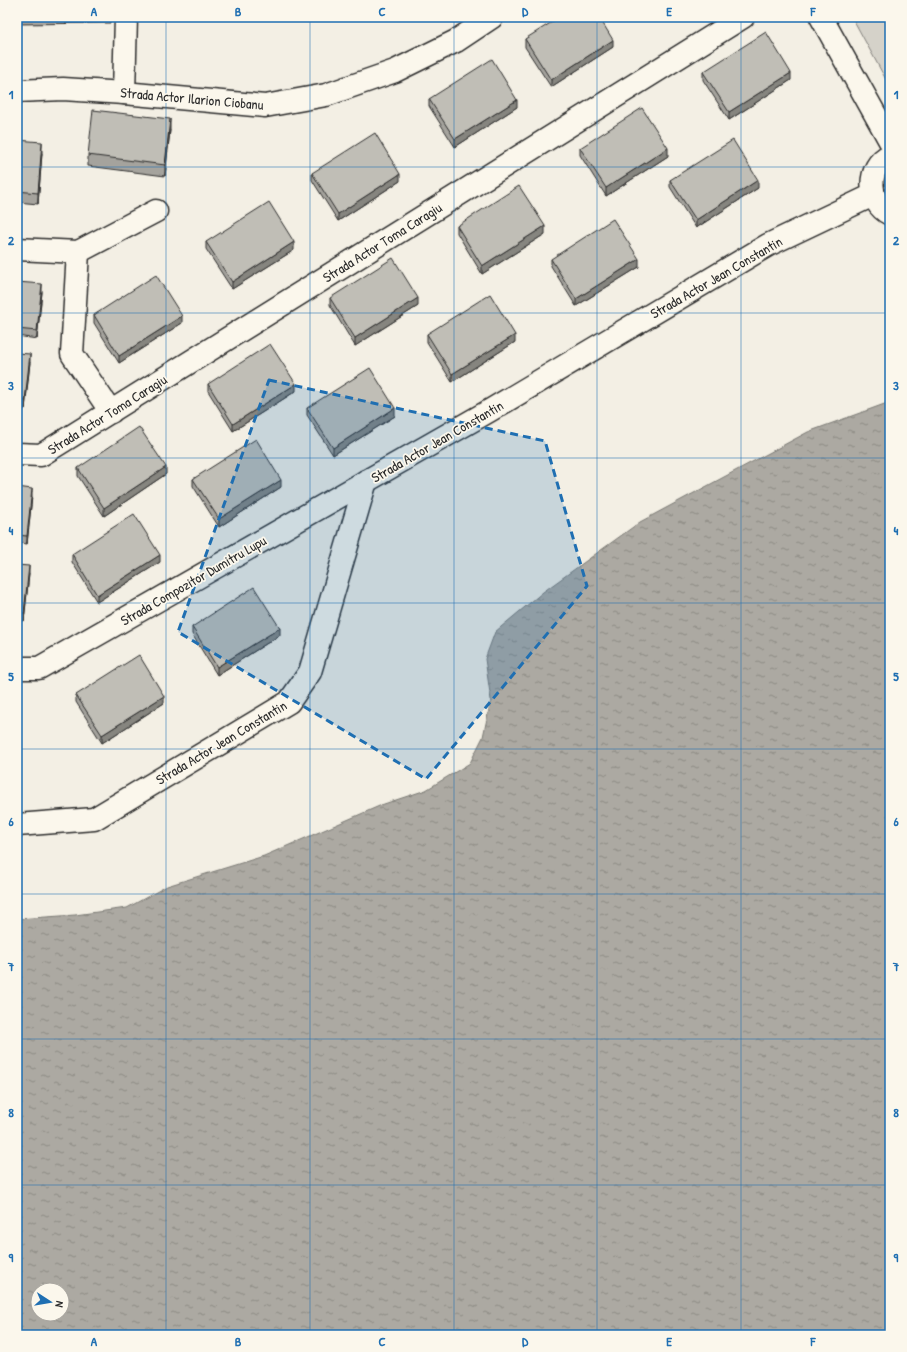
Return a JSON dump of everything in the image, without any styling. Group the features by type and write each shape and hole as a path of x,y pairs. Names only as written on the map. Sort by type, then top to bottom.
{"street":[{"path":"124,92 126,17"},
{"name":"Strada Actor Ilarion Ciobanu","path":"17,91 63,89 124,92 265,106 326,95 395,71 456,41 492,17"},
{"name":"Strada Actor Toma Caragiu","path":"17,454 41,455 743,17"},
{"path":"821,17 890,141"},
{"path":"890,155 886,156 878,164 872,185 873,195 878,204 890,214"},
{"name":"Strada Actor Jean Constantin","path":"17,825 94,819 289,702 310,672 366,481 489,411 768,245 873,195"},
{"path":"17,249 78,252 156,211"},
{"path":"78,252 72,354 110,412"},
{"name":"Strada Compozitor Dumitru Lupu","path":"17,668 39,668 366,481"}],"highlighted area":[{"path":"269,380 545,441 587,586 426,779 178,632"}],"shaded area":[{"path":"852,17 890,17 890,87"}],"water":[{"path":"890,402 890,1335 17,1335 17,919 75,915 127,908 167,886 264,856 384,804 426,790 470,763 483,737 491,700 485,659 495,632 543,592 640,522 808,432"}],"building":[{"path":"560,17 599,17 613,40 551,80 525,39"},
{"path":"766,32 791,73 729,112 703,72"},
{"path":"492,59 517,100 455,139 429,99"},
{"path":"642,108 668,148 606,188 580,148"},
{"path":"93,110 170,119 165,165 88,155"},
{"path":"375,133 400,174 338,214 312,173"},
{"path":"17,140 42,142 38,193 17,191"},
{"path":"733,140 758,180 696,220 670,180"},
{"path":"519,186 545,226 482,266 457,226"},
{"path":"269,202 294,242 232,282 206,242"},
{"path":"613,219 639,259 576,299 551,259"},
{"path":"393,258 418,298 355,338 330,298"},
{"path":"156,275 182,316 119,356 94,315"},
{"path":"17,282 42,284 37,331 17,329"},
{"path":"490,294 515,335 452,374 427,334"},
{"path":"270,344 296,384 233,424 208,384"},
{"path":"17,353 30,354 25,401 17,400"},
{"path":"370,368 395,408 333,448 307,408"},
{"path":"139,427 166,467 104,508 78,468"},
{"path":"256,439 281,480 219,519 193,479"},
{"path":"17,487 32,489 27,536 17,535"},
{"path":"134,514 160,555 97,595 72,554"},
{"path":"17,565 29,566 24,613 17,613"},
{"path":"254,587 280,628 217,667 192,627"},
{"path":"139,655 164,696 102,735 76,695"}]}
